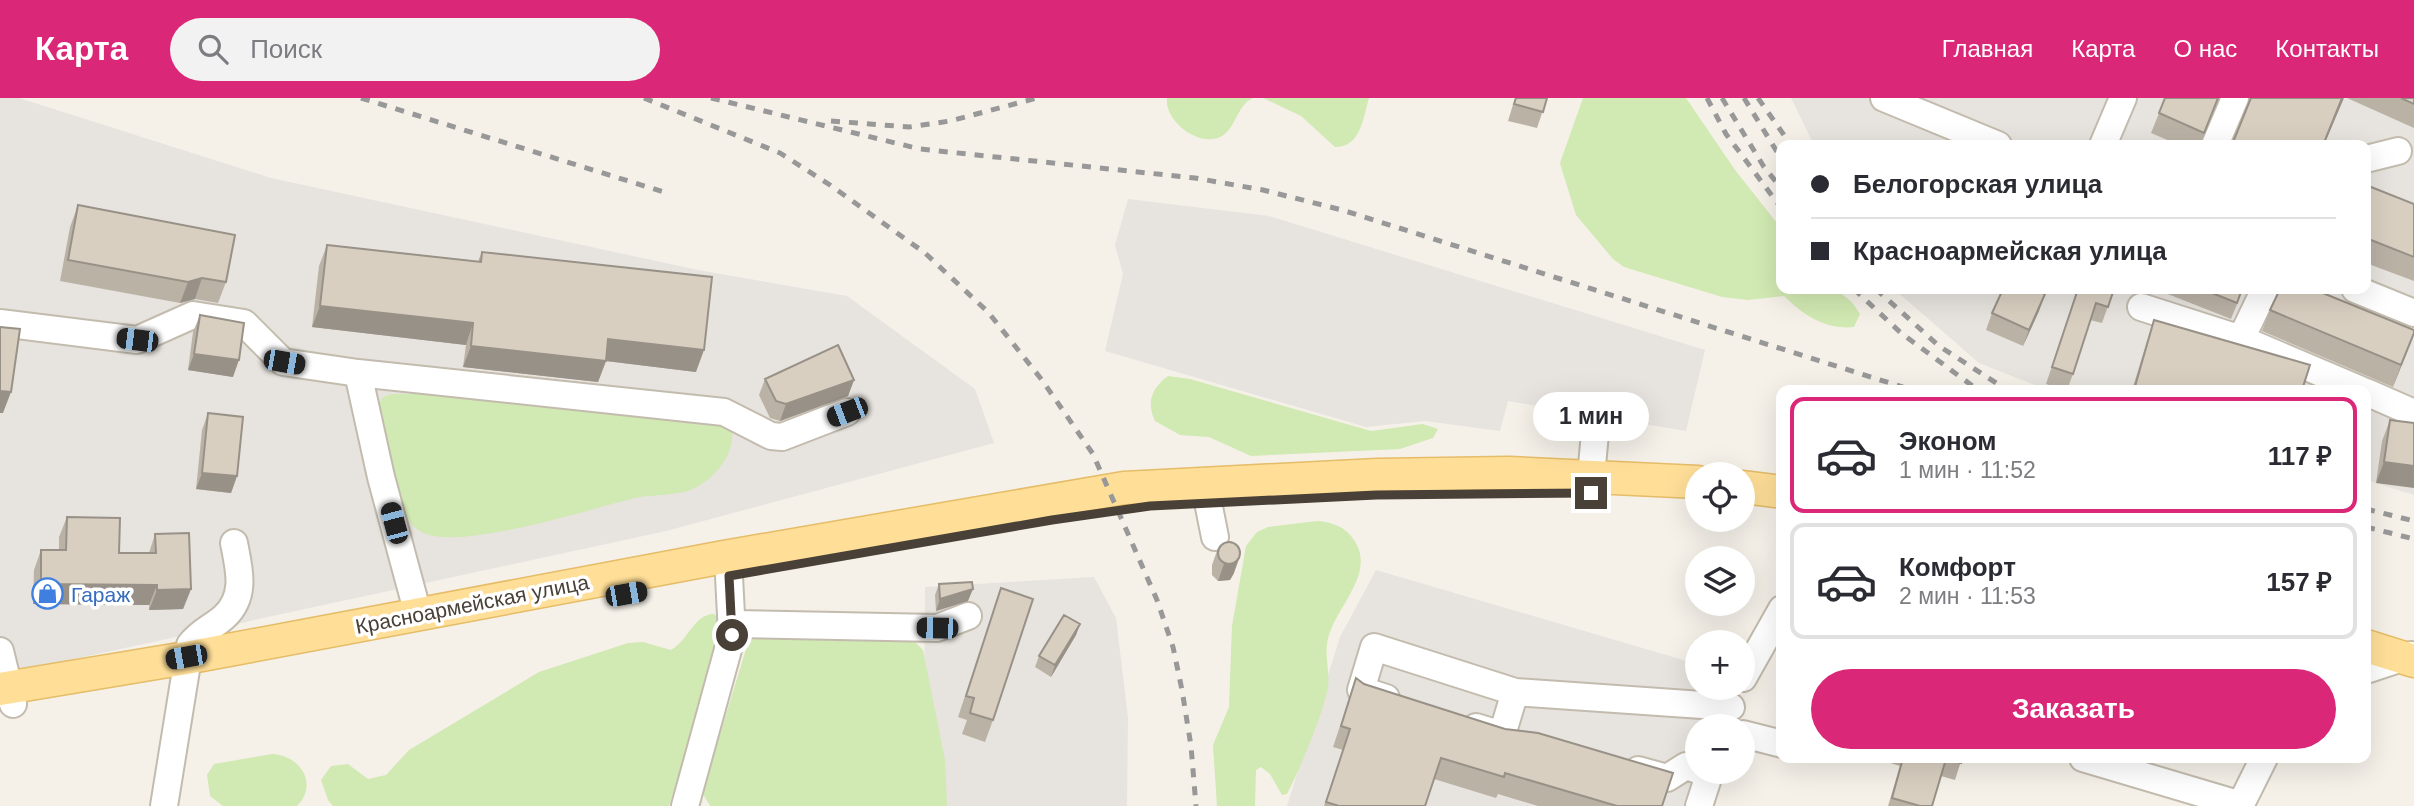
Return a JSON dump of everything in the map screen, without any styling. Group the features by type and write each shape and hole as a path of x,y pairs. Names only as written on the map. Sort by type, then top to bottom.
{"main road":[{"name":"Красноармейская улица","path":"185,666 418,614 724,557 1124,488 1377,475 1591,476 1685,481"},
{"path":"1755,489 1776,491"},
{"name":"Красноармейская улица","path":"6,696 1052,520 1209,502 1507,492 1591,493 1685,499"},
{"path":"1755,507 1776,509"},
{"path":"2371,629 2411,653"},
{"path":"2371,647 2411,653"}],"street":[{"path":"1884,98 1986,140"},
{"path":"2105,140 2123,98"},
{"path":"2216,140 2235,98"},
{"path":"2371,158 2398,151"},
{"path":"2241,339 2263,294"},
{"path":"2366,294 2414,313"},
{"path":"2141,307 2241,339 2350,385"},
{"path":"0,323 137,340 192,316 244,323 284,362 358,373 724,412 740,418 751,428 782,438 847,412"},
{"path":"358,373 381,477 418,614"},
{"path":"2371,394 2414,413"},
{"path":"1591,476 1596,423"},
{"path":"1209,502 1215,537"},
{"path":"164,806 185,666 195,638 224,617 239,593 240,578 234,543"},
{"path":"685,806 733,624 729,576"},
{"path":"733,624 937,628 968,615"},
{"path":"1755,657 1776,620"},
{"path":"1412,706 1361,690 1374,647 1515,692 1732,707"},
{"path":"0,651 6,696"},
{"path":"2371,668 2411,653"},
{"path":"1450,719 1502,735 1515,692"},
{"path":"1755,737 1776,742"},
{"path":"2100,763 2240,805 2261,763"},
{"path":"1616,764 1667,778 1685,767"},
{"path":"1699,806 1703,784"}],"shaded area":[{"path":"0,98 19,98 271,178 698,270 847,296 975,389 994,443 666,531 0,675"},
{"path":"1791,98 2414,98 2414,297 2397,331 2414,339 2414,495 2371,482 2371,385 2034,385 1979,363 1900,294 2371,294 2371,140 1812,140"},
{"path":"1128,199 1269,216 1705,350 1686,431 1508,401 1500,431 1425,421 1366,427 1105,351 1123,274 1115,245"},
{"path":"1376,570 1685,660 1685,700 1717,700 1713,714 1685,714 1685,784 1690,784 1684,806 1287,806 1340,637"},
{"path":"1094,577 1116,618 1128,718 1127,806 923,806 925,587"}],"green space":[{"path":"1167,98 1253,98 1243,106 1227,132 1213,139 1204,139 1194,136 1177,124 1171,115"},
{"path":"1263,98 1369,98 1356,137 1344,146 1335,147 1301,116"},
{"path":"1583,98 1686,98 1735,170 1776,222 1776,294 1840,294 1853,303 1860,314 1854,327 1825,324 1799,309 1784,296 1748,300 1722,297 1624,267 1613,259 1576,215 1560,163"},
{"path":"1168,376 1190,379 1371,431 1423,424 1438,429 1433,438 1400,449 1251,456 1209,437 1180,435 1155,421 1151,408 1152,396 1158,385"},
{"path":"392,394 436,394 620,414 709,417 732,430 732,439 727,457 716,472 701,485 687,491 635,498 490,533 460,537 435,536 418,530 409,520 395,490 378,405 383,397"},
{"path":"1317,521 1338,526 1351,535 1360,553 1360,566 1351,592 1330,631 1327,644 1328,687 1316,726 1287,794 1282,795 1270,774 1261,767 1256,770 1255,806 1217,806 1213,745 1229,707 1232,626 1246,546 1257,532 1268,527"},
{"path":"714,614 719,618 723,637 669,806 333,806 328,800 321,780 331,766 348,764 368,779 386,775 409,750 539,672 628,643 643,642 671,650 701,618"},
{"path":"750,636 913,640 923,650 945,760 947,806 710,806 703,794 706,780"},
{"path":"272,754 291,759 303,772 306,789 297,806 223,806 210,796 207,775 214,764"}],"building":[{"path":"1516,98 1547,98 1543,112 1514,104"},
{"path":"2165,98 2218,98 2204,133 2159,113"},
{"path":"2251,98 2342,98 2325,140 2234,140"},
{"path":"2401,98 2414,98 2414,104"},
{"path":"2371,187 2414,204 2414,257 2371,240"},
{"path":"78,205 235,235 226,282 202,278 188,282 68,260"},
{"path":"327,245 481,262 482,252 712,277 704,350 608,339 606,361 471,346 473,323 320,306"},
{"path":"2001,294 2045,294 2029,330 1992,313"},
{"path":"2076,294 2112,294 2108,307 2096,303 2073,374 2052,367"},
{"path":"2214,294 2240,294 2237,303"},
{"path":"2278,294 2325,294 2414,330 2414,333 2401,365 2270,310"},
{"path":"200,315 244,323 239,360 194,354"},
{"path":"2154,320 2310,365 2304,385 2135,385"},
{"path":"0,327 20,329 11,392 0,391"},
{"path":"838,345 854,380 786,404 776,401 765,379"},
{"path":"208,413 243,417 237,476 202,473"},
{"path":"2390,420 2414,423 2414,466 2384,462"},
{"path":"67,517 120,518 119,553 156,553 155,534 189,533 191,589 157,590 157,585 41,584 41,550 66,550"},
{"path":"1229,542 1237,545 1240,553 1237,561 1229,564 1221,561 1218,553 1221,545"},
{"path":"972,582 973,589 940,599 939,584"},
{"path":"1001,588 1033,599 993,720 970,713 974,698 966,696"},
{"path":"1064,615 1080,624 1055,665 1039,656"},
{"path":"1356,678 1364,684 1505,729 1538,733 1673,773 1662,806 1617,806 1505,773 1504,777 1441,758 1425,806 1339,806 1326,802 1350,729 1341,726"},
{"path":"1902,763 1945,763 1932,806 1920,806 1892,798"}],"railway":[{"path":"361,98 667,193"},
{"path":"644,98 780,153 830,185 925,253 988,312 1042,380 1093,454 1157,600 1173,647 1182,690 1191,746 1196,806"},
{"path":"711,98 920,149 1195,178 1263,190 1342,210 1896,385"},
{"path":"831,121 909,127 950,121 1037,98"},
{"path":"1707,98 1726,134 1776,201"},
{"path":"1722,98 1764,167 1776,182"},
{"path":"1744,98 1776,150"},
{"path":"1758,98 1787,140"},
{"path":"1859,294 1901,333 1971,385"},
{"path":"1882,294 1939,346 1999,385"},
{"path":"2371,510 2414,521"},
{"path":"2371,528 2414,539"}],"place":[{"name":"Гараж","path":"48,594"}],"route":[{"path":"732,635 733,610 729,576 1052,520 1150,506 1219,501 1507,492 1591,493"}]}
